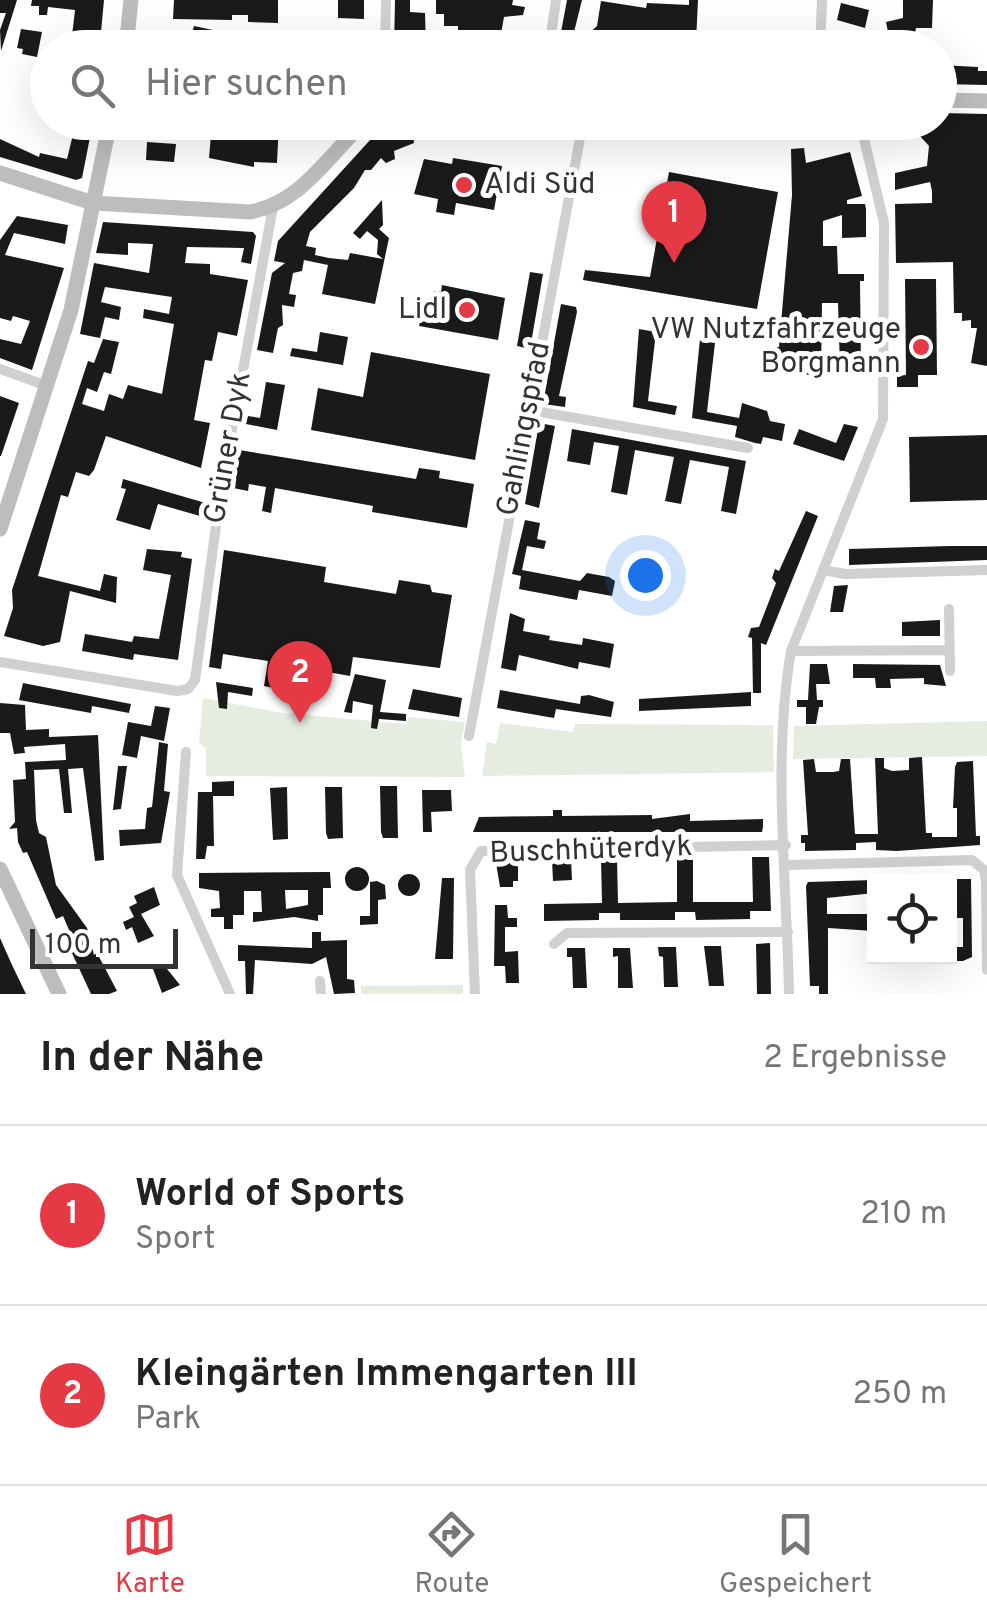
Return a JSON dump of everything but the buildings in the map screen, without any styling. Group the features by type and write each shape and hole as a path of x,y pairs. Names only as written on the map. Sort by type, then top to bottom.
{"main road":[{"path":"128,30 131,0"},
{"path":"957,100 987,101"},
{"path":"0,529 71,310 106,140"},
{"path":"0,173 93,202 240,212 273,207 295,194 347,140"},
{"path":"0,869 59,994"}],"street":[{"path":"385,30 386,0"},
{"path":"552,30 556,0"},
{"path":"821,30 822,0"},
{"name":"Gahlingspfad","path":"469,736 580,140"},
{"path":"789,994 782,718 791,651 883,419 884,223 864,140"},
{"name":"Grüner Dyk","path":"0,662 130,684 188,689 195,680 226,454 273,207"},
{"path":"0,369 47,386"},
{"path":"529,410 748,448"},
{"path":"824,570 845,574 987,570"},
{"path":"949,609 950,671"},
{"path":"791,651 949,650"},
{"path":"186,752 178,875 230,994"},
{"name":"Buschhüterdyk","path":"475,994 470,870 481,850 786,845"},
{"path":"787,864 972,860 984,870 986,882 987,970"},
{"path":"554,944 567,933 788,932"},
{"path":"320,981 321,994"}],"shaded area":[{"path":"203,698 282,713 406,724 408,717 465,722 461,744 465,777 206,776 206,749 199,742"},
{"path":"987,721 987,756 793,759 794,726"},
{"path":"500,723 573,732 575,724 773,725 774,772 482,776 487,742 496,744"},
{"path":"463,985 463,994 361,994 361,986"}],"place":[{"name":"Aldi Süd","path":"464,185"},
{"name":"World of Sports","path":"674,263"},
{"name":"Lidl","path":"467,310"},
{"name":"VW Nutzfahrzeuge Borgmann","path":"921,347"},
{"name":"Kleingärten Immengarten III","path":"300,723"}]}
